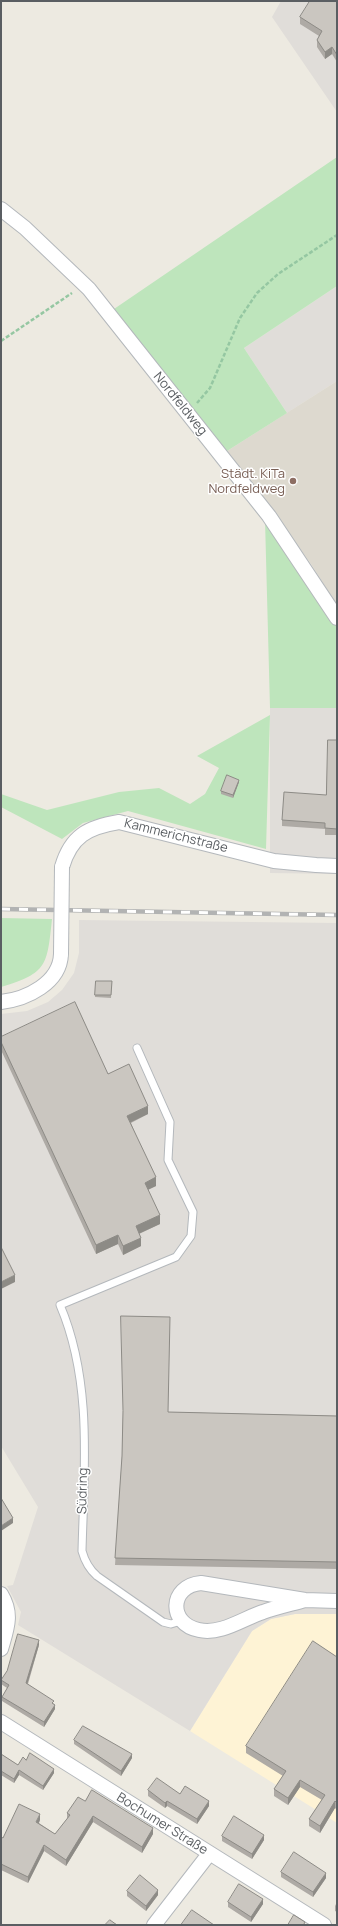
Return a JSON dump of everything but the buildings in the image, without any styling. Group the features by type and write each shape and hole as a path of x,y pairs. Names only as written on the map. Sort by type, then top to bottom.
{"street":[{"name":"Nordfeldweg","path":"1,209 25,228 84,285 269,516 337,618"},
{"name":"Kammerichstraße","path":"1,1002 23,997 44,985 52,978 59,967 61,954 62,868 72,843 85,831 119,822 274,860 289,863 337,866"},
{"name":"Südring","path":"305,1600 263,1612 212,1631 189,1627 182,1621 177,1612 178,1595 192,1584 205,1584 305,1600 337,1601"},
{"path":"1,1594 9,1610 3,1633 1,1649"},
{"name":"Bochumer Straße","path":"1,1722 324,1925"},
{"path":"154,1925 209,1854"}],"lane":[{"name":"Südring","path":"137,1048 170,1122 168,1160 193,1212 191,1236 176,1257 60,1306 69,1329 79,1374 84,1430 82,1551 84,1560 90,1570 97,1576 163,1622 171,1624 182,1621"}],"path":[{"path":"188,414 210,388 240,318 257,293 278,274 337,235"},
{"path":"1,341 84,285"}],"shaded area":[{"path":"281,1 337,1 337,112 272,17"},
{"path":"337,286 337,381 287,413 244,348"},
{"name":"Städt. KiTa Nordfeldweg","path":"337,381 337,605 311,564 227,451"},
{"path":"270,708 337,708 337,874 270,873"},
{"path":"79,920 337,923 337,1614 295,1614 271,1619 252,1631 190,1731 18,1625 21,1612 7,1586 13,1585 38,1507 1,1446 1,1014 27,1011 48,1002 62,990 74,973 79,953"},
{"path":"295,1614 337,1614 337,1823 190,1731 252,1631 271,1619"}],"green space":[{"path":"337,157 337,286 244,348 287,413 227,451 114,309"},
{"path":"265,520 337,627 337,708 270,708"},
{"path":"270,715 266,849 128,811 83,823 62,839 1,807 1,794 47,810 119,792 159,788 190,804 205,794 219,768 197,756"},
{"path":"1,918 52,919 49,947 42,965 28,977 1,987"}],"railway":[{"path":"1,909 337,915"}],"place":[{"name":"Städt. KiTa Nordfeldweg","path":"293,481"}]}
